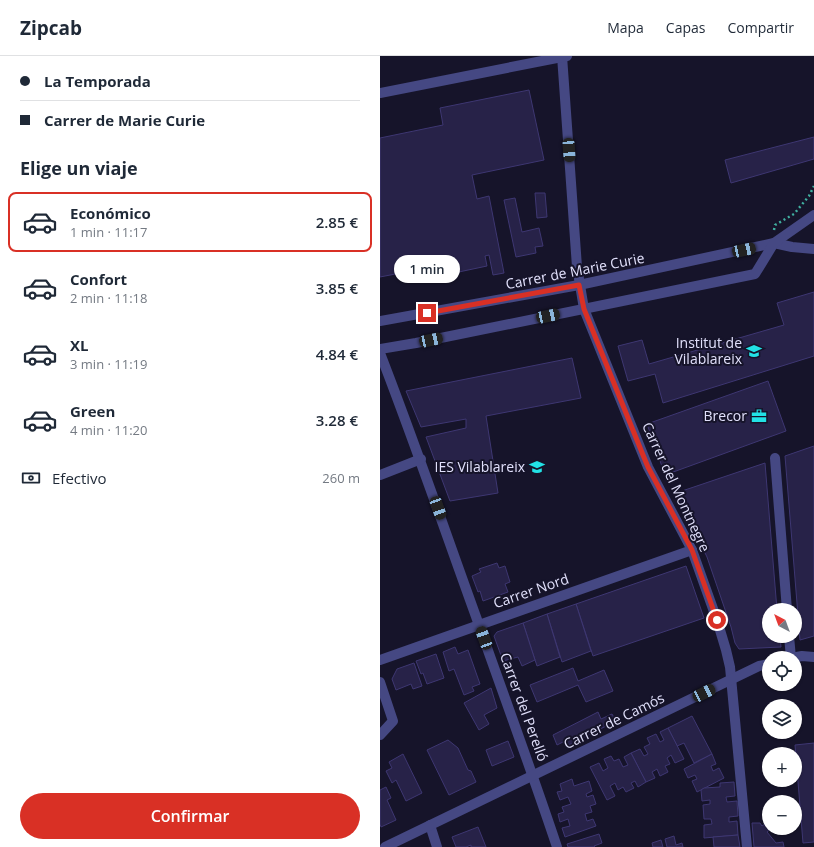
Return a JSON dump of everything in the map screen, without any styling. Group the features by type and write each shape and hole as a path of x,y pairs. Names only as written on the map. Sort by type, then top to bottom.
{"street":[{"path":"380,93 564,56"},
{"name":"Carrer del Montnegre","path":"564,56 579,285 584,309 648,467 692,550 717,620 730,667 730,680 747,847"},
{"name":"Carrer de Marie Curie","path":"380,349 755,274 774,244 814,215"},
{"name":"Carrer de Marie Curie","path":"380,321 579,285 774,244 814,249"},
{"name":"Carrer del Perelló","path":"380,352 421,459 478,624 534,776 557,847"},
{"path":"775,458 786,603"},
{"path":"380,475 421,459"},
{"name":"Carrer Nord","path":"380,660 478,624 692,550"},
{"path":"802,656 814,651"},
{"path":"802,656 814,657"},
{"name":"Carrer de Camós","path":"385,847 762,665"},
{"path":"380,682 393,722 380,735"},
{"path":"430,825 437,847"}],"path":[{"path":"774,232 775,225 794,214 809,196 814,186"}],"building":[{"path":"529,90 544,160 472,175 477,199 489,196 504,273 493,275 489,255 485,256 487,266 454,273 452,263 380,277 380,138 443,125 440,108"},
{"path":"814,137 814,159 731,183 725,160"},
{"path":"535,193 545,193 547,217 537,218"},
{"path":"515,198 522,232 539,228 543,246 535,247 536,253 516,257 504,200"},
{"name":"Institut de Vilablareix","path":"814,292 814,356 663,403 655,374 628,381 618,346 642,340 649,364 784,325 777,303"},
{"name":"IES Vilablareix","path":"572,358 581,398 486,416 498,493 450,501 426,437 466,428 466,419 421,427 406,391"},
{"path":"768,381 786,431 665,475 647,424"},
{"path":"814,446 814,636 802,639 802,603 797,603 785,456"},
{"path":"765,463 776,603 762,603 762,643 781,643 781,647 739,649 735,643 707,557 676,493"},
{"path":"497,563 499,568 505,566 510,582 505,584 508,592 483,601 480,591 478,592 472,576 481,572 479,569"},
{"path":"686,566 704,618 593,656 576,604"},
{"path":"576,604 591,651 562,662 547,614"},
{"path":"547,614 560,657 537,666 523,623"},
{"path":"523,623 535,660 522,666 518,657 503,661 494,636 497,632"},
{"path":"455,647 458,654 468,650 480,684 472,687 474,691 464,695 454,669 449,671 443,652"},
{"path":"436,654 444,678 427,684 416,661"},
{"path":"414,663 422,686 413,689 411,684 396,690 392,679 397,669"},
{"path":"573,668 578,681 604,670 613,691 586,702 578,685 537,702 530,685"},
{"path":"491,688 497,708 484,715 489,724 479,730 464,703"},
{"path":"598,712 601,719 612,714 616,721 567,746 565,741 557,745 553,735"},
{"path":"692,716 712,754 694,763 684,743 677,746 668,728"},
{"path":"668,728 684,759 675,763 671,755 667,758 670,764 665,766 668,772 660,776 657,769 652,772 655,778 646,782 631,753 640,749 644,756 648,754 644,747 650,744 647,738 656,734 660,742 664,740 660,732"},
{"path":"448,740 458,748 468,770 471,771 476,782 449,795 427,750"},
{"path":"508,741 514,757 492,766 486,750"},
{"path":"814,743 814,842 803,843 802,795 799,795 798,787 802,787 802,747 795,747 795,745"},
{"path":"631,753 646,782 638,787 635,781 631,783 634,788 626,792 623,787 618,790 615,783 610,786 615,796 607,800 590,767 599,763 603,771 608,768 604,759 611,756 614,761 619,759 623,767 628,765 624,757"},
{"path":"403,754 422,793 406,801 396,780 392,783 386,771 392,768 389,762"},
{"path":"712,754 716,764 711,766 713,771 719,768 724,778 697,792 692,781 697,779 695,775 688,778 684,769"},
{"path":"572,779 574,786 589,781 592,791 586,794 587,797 593,795 596,804 590,806 592,812 585,814 587,821 593,819 596,826 565,837 562,828 570,826 568,819 560,822 558,814 564,812 562,807 571,804 568,797 560,800 557,792 562,791 560,784"},
{"path":"734,782 735,796 726,797 727,802 737,801 738,816 729,817 729,822 737,821 738,835 704,838 704,825 712,824 711,819 704,819 703,805 710,804 710,800 702,801 701,790 704,788 720,787 720,783"},
{"path":"386,787 391,798 387,800 396,820 381,827 380,790"},
{"path":"752,823 760,823 762,826 762,835 769,835 776,843 783,842 784,847 754,847"},
{"path":"478,827 486,847 471,847 471,845 466,847 456,847 452,837"},
{"path":"599,834 602,843 594,846 595,847 568,847 567,844"},
{"path":"738,835 740,847 714,847 713,837"},
{"path":"674,836 676,845 682,843 683,847 667,847 665,839"},
{"path":"661,840 663,847 653,847 652,843"}],"place":[{"name":"Institut de Vilablareix","path":"754,351"},
{"name":"Brecor","path":"759,416"},
{"name":"IES Vilablareix","path":"537,467"}],"route":[{"path":"427,313 579,285 584,309 643,455 692,550 717,620"}]}
